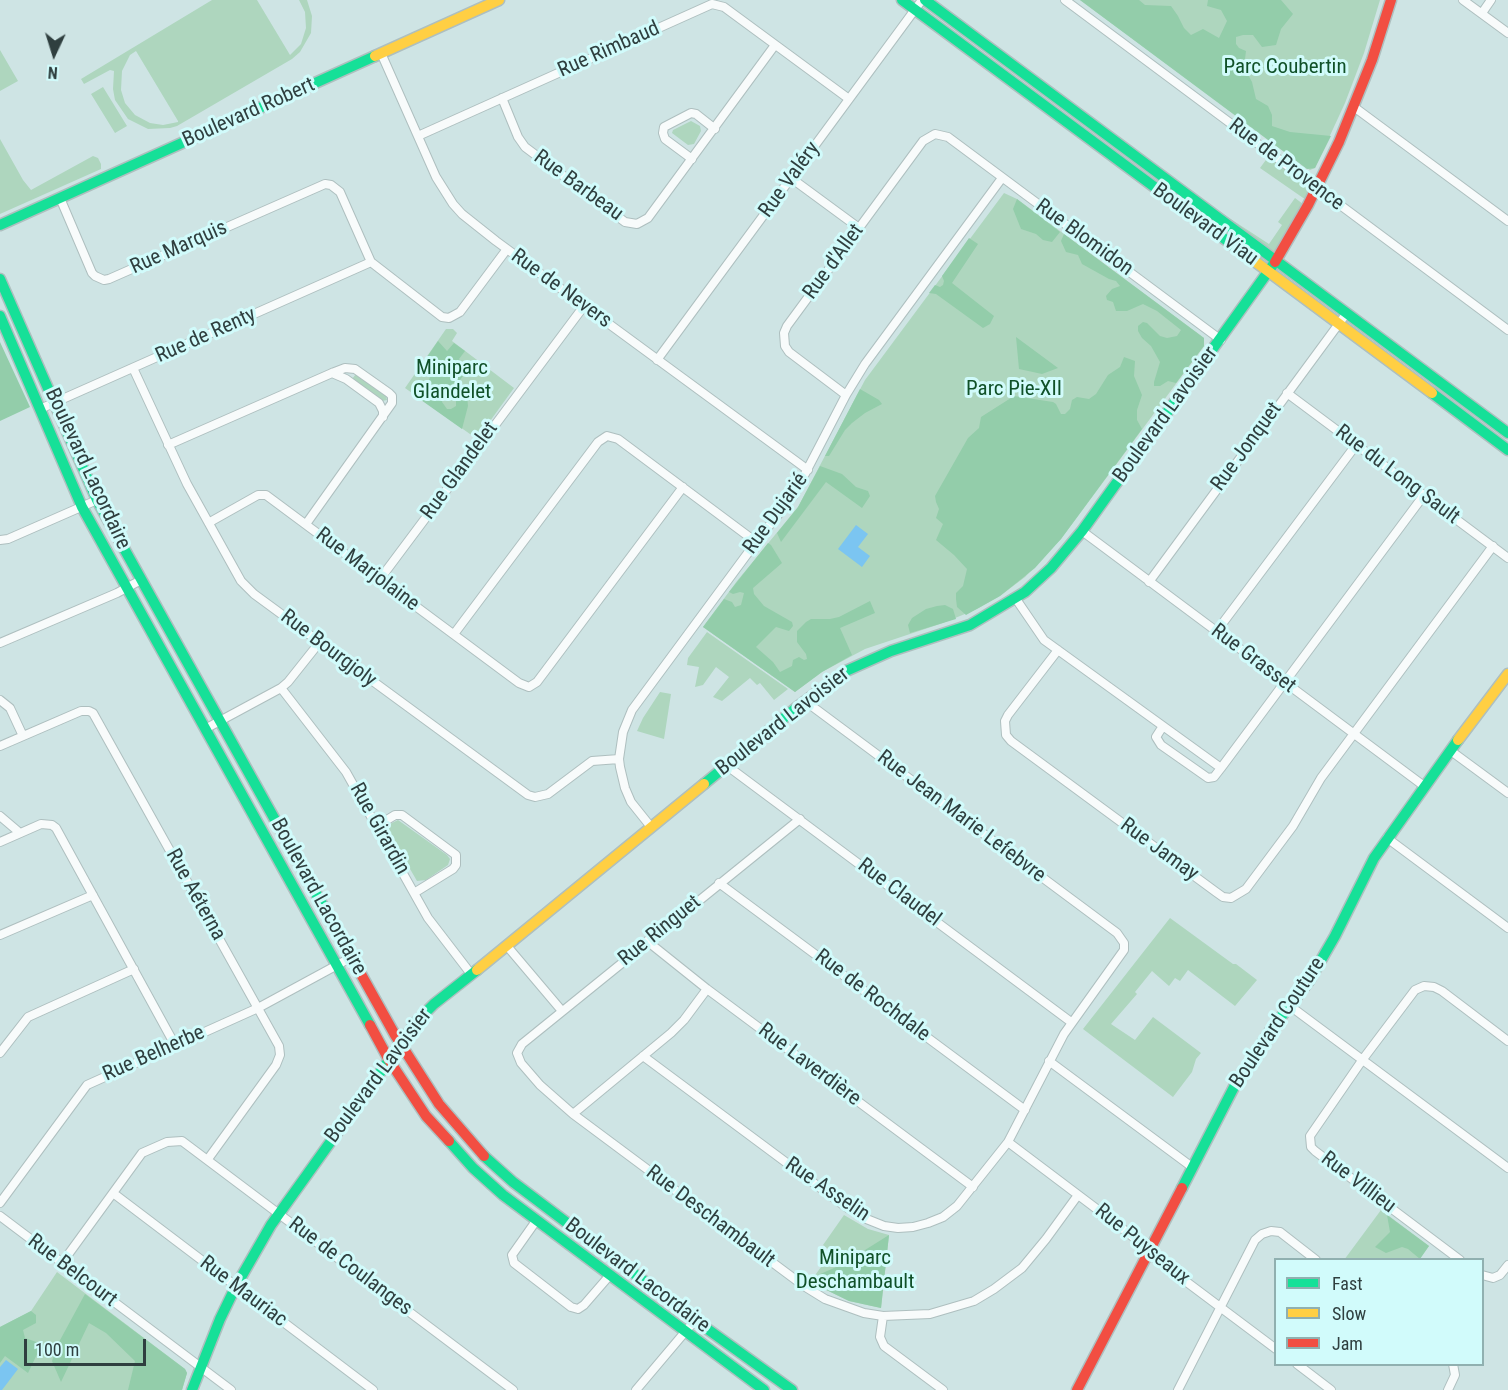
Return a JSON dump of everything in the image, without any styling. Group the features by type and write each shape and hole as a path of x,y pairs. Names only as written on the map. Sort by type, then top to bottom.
{"main road":[{"name":"Boulevard Robert","path":"0,225 499,0"},
{"name":"Boulevard Viau","path":"902,0 1508,450"},
{"name":"Boulevard Viau","path":"924,0 1508,433"},
{"name":"Boulevard Lavoisier","path":"192,1390 236,1286 279,1213 417,1021 434,1004 805,701 846,671 891,651 970,625 1016,599 1045,575 1082,531 1276,261 1317,188 1354,107 1379,39 1390,0"},
{"name":"Boulevard Lacordaire","path":"0,279 97,500 400,1044 439,1104 459,1130 498,1169 706,1328 792,1390"},
{"name":"Boulevard Lacordaire","path":"0,316 82,507 389,1060 426,1116 448,1142 487,1180 536,1221 764,1390"},
{"name":"Boulevard Couture","path":"1077,1390 1223,1107 1253,1056 1309,981 1362,879 1387,838 1507,679"}],"street":[{"name":"Rue Valéry","path":"657,360 924,0"},
{"name":"Rue de Provence","path":"1065,0 1508,330"},
{"path":"1463,0 1508,33"},
{"path":"1482,14 1491,0"},
{"name":"Rue Rimbaud","path":"418,136 712,4 724,7 849,99"},
{"name":"Rue Barbeau","path":"502,98 518,137 525,147 625,222 637,224 648,218 775,45"},
{"name":"Rue de Nevers","path":"381,53 440,183 453,204 473,224 808,470"},
{"path":"1354,107 1508,221"},
{"path":"692,159 665,139 664,127 692,113 715,129"},
{"name":"Rue d'Allet","path":"846,395 789,352 785,346 784,333 924,141 935,134 948,137"},
{"name":"Rue Blomidon","path":"948,137 1221,340"},
{"path":"791,178 859,228"},
{"name":"Rue Dujarié","path":"651,827 631,802 625,788 619,759 623,732 632,710 756,542 790,502 846,395 865,364 1002,178"},
{"name":"Rue Marquis","path":"60,198 92,273 104,280 319,186 331,184 340,192 371,262"},
{"path":"371,262 437,314 449,318 460,312 507,249"},
{"name":"Rue de Renty","path":"40,409 371,262"},
{"name":"Rue Glandelet","path":"380,579 584,306"},
{"name":"Rue Jonquet","path":"1149,582 1346,314"},
{"name":"Rue Bourgjoly","path":"133,368 187,484 241,581 248,589 528,795 535,797 548,794 592,761 619,759"},
{"path":"168,445 332,373 345,368 356,369 389,393 392,396 392,403 306,524"},
{"path":"332,373 346,379 379,404 383,411 383,418"},
{"name":"Rue du Long Sault","path":"1287,393 1508,558"},
{"path":"454,634 598,442 607,436 618,440 756,542"},
{"path":"1216,632 1356,445"},
{"name":"Rue Marjolaine","path":"210,522 263,494 519,683 529,687 537,682 682,487"},
{"path":"1163,726 1156,737 1161,746 1208,778 1214,777 1424,495"},
{"path":"0,540 8,539 97,500"},
{"name":"Rue Grasset","path":"1082,531 1424,786"},
{"path":"1354,734 1493,546"},
{"path":"0,643 141,580"},
{"path":"1016,599 1044,640 1221,768"},
{"path":"205,729 281,688 319,643"},
{"name":"Rue Jamay","path":"1058,650 1008,715 1005,721 1006,735 1011,741 1223,897 1231,898 1246,889 1293,826 1313,790 1354,734"},
{"name":"Rue Girardin","path":"281,688 346,772 433,926 471,974"},
{"path":"0,700 10,708 23,736"},
{"name":"Rue Jean Marie Lefebvre","path":"805,701 1117,933"},
{"name":"Rue Aéterna","path":"0,746 81,711 93,713 279,1046 280,1055 276,1065 208,1159"},
{"path":"1451,751 1508,793"},
{"name":"Rue Claudel","path":"726,765 1071,1022"},
{"path":"378,826 395,815 402,815 456,855 456,865 453,869 414,893"},
{"path":"0,816 20,833"},
{"name":"Rue Ringuet","path":"522,1044 800,819"},
{"path":"0,842 41,824 52,825 56,828 175,1045"},
{"path":"1387,838 1508,928"},
{"name":"Rue de Rochdale","path":"719,883 1025,1110"},
{"path":"0,936 93,895"},
{"name":"Rue Asselin","path":"643,1056 864,1218 884,1226 898,1228 928,1224 957,1206 1008,1142 1071,1022 1122,955 1125,943 1117,933"},
{"name":"Rue Laverdière","path":"647,942 973,1187"},
{"path":"507,946 562,1011"},
{"name":"Rue Belherbe","path":"0,1203 87,1085 258,1008 352,957"},
{"path":"0,1053 28,1017 134,969"},
{"path":"1363,1059 1409,997 1415,990 1424,986 1442,991 1508,1041"},
{"path":"573,1114 677,1027 707,989"},
{"path":"1290,1006 1508,1168"},
{"name":"Rue Deschambault","path":"522,1044 517,1053 521,1063 573,1114 804,1286 825,1299 848,1308 882,1316 905,1317 930,1314 974,1301 994,1290 1031,1259 1078,1195"},
{"name":"Rue Villieu","path":"1363,1059 1312,1130 1311,1147 1457,1258"},
{"path":"1049,1061 1192,1167"},
{"name":"Rue de Coulanges","path":"113,1193 142,1153 172,1140 187,1144 513,1390"},
{"name":"Rue Puyseaux","path":"1008,1142 1274,1348"},
{"path":"62,1263 113,1193"},
{"name":"Rue Mauriac","path":"113,1193 373,1390"},
{"name":"Rue Belcourt","path":"0,1216 231,1390"},
{"path":"536,1221 512,1255 514,1263 571,1307 581,1308 610,1275"},
{"path":"1180,1389 1255,1240 1271,1231 1280,1232 1314,1258"},
{"path":"1484,1276 1493,1278 1500,1275 1508,1265"},
{"path":"882,1316 880,1337 884,1346 943,1390"},
{"path":"636,1390 696,1319"},
{"path":"1298,1366 1331,1390"},
{"path":"1448,1390 1455,1375 1453,1366"}],"green space":[{"path":"212,0 257,0 290,55 301,44 306,28 305,12 299,0 307,0 312,16 311,33 300,52 292,59 170,128 148,129 128,119 115,100 114,71 110,70 84,84 81,79","holes":["136,51 178,121 163,125 150,123 135,115 125,103 121,90 122,71 130,55"]},
{"name":"Parc Coubertin","path":"1080,0 1380,0 1364,53 1345,103 1315,168 1310,170"},
{"path":"1080,0 1139,0 1145,5 1171,6 1191,35 1203,29 1219,38 1227,21 1221,10 1207,6 1208,0 1281,0 1293,14 1281,29 1276,45 1262,47 1253,35 1236,37 1236,44 1246,51 1244,67 1252,82 1256,99 1268,106 1272,115 1272,126 1290,132 1331,136 1315,168 1307,169"},
{"path":"0,50 18,81 0,91"},
{"path":"103,87 127,126 115,133 91,94"},
{"path":"691,121 700,126 701,131 694,144 688,145 672,133 673,130"},
{"path":"0,139 31,190 93,156 98,158 101,169 0,214"},
{"path":"1271,153 1317,187 1309,202 1260,168"},
{"name":"Parc Pie-XII","path":"1004,193 1017,199 1204,338 1204,346 1061,539 1025,577 1000,596 977,609 865,649 822,672 795,692 703,627 737,581 798,507 865,380"},
{"path":"1295,198 1307,207 1276,261 1221,220 1223,214 1269,244 1282,225 1278,222"},
{"path":"1017,199 1060,232 1052,242 1021,229 1013,209"},
{"path":"1064,234 1204,338 1204,346 1176,383 1168,381 1160,386 1154,386 1160,362 1151,346 1142,338 1138,326 1143,322 1147,323 1160,336 1167,338 1177,336 1181,330 1157,311 1143,304 1127,311 1116,311 1113,302 1107,300 1106,296 1112,289 1120,286 1116,281 1082,264 1078,255 1066,252 1061,241"},
{"path":"969,238 978,244 952,283 994,316 990,324 983,328 936,294 929,293 935,285 940,287 943,285 942,276"},
{"name":"Miniparc Glandelet","path":"446,329 453,329 457,333 452,341 514,388 477,439 405,388"},
{"path":"1016,337 1058,368 1042,374 1019,369"},
{"path":"438,341 447,351 454,343 465,351 459,359 464,366 459,373 463,376 441,390 442,402 447,409 456,406 456,393 467,396 468,406 462,429 421,400 421,391 427,391 430,387 429,380 432,371 427,366 418,370"},
{"path":"0,342 30,407 0,421"},
{"path":"1124,357 1135,361 1134,376 1142,395 1137,410 1137,420 1142,429 1061,539 1035,568 1000,596 966,615 957,607 956,593 963,586 967,569 936,540 943,524 936,518 939,509 935,496 968,438 979,428 981,417 1014,396 1053,402 1061,414 1065,414 1070,409 1072,400 1077,397 1089,399 1096,394 1108,375 1120,367"},
{"path":"356,374 386,396 387,400 382,401 352,379"},
{"path":"860,389 882,404 852,423 829,456 825,456"},
{"path":"820,466 842,474 856,487 868,491 870,496 862,508 826,482 781,542 777,533 798,507"},
{"path":"768,543 782,563 753,588 754,594 764,606 792,622 793,626 789,631 776,627 756,647 773,662 780,672 792,666 793,660 799,657 807,659 797,642 797,631 806,622 811,619 839,617 870,601 875,613 840,628 852,655 822,672 795,692 703,627 724,599 732,602 735,607 741,605 744,593 729,592"},
{"path":"945,605 953,609 956,619 910,633 908,625 912,618 926,609"},
{"path":"707,632 788,689 774,700 760,683 757,685 750,678 722,701 713,697 729,677 716,667 703,685 695,687 699,667 687,665 688,658"},
{"path":"660,692 671,694 664,739 637,731"},
{"path":"398,820 447,855 450,859 448,865 426,880 417,881 388,831 390,824"},
{"path":"1170,918 1257,980 1235,1006 1188,970 1180,981 1175,978 1169,986 1152,971 1135,992 1137,994 1111,1024 1135,1040 1153,1017 1201,1053 1196,1059 1192,1072 1173,1097 1083,1029"},
{"path":"1381,1210 1429,1246 1420,1258 1345,1258"},
{"name":"Miniparc Deschambault","path":"844,1215 868,1229 889,1235 881,1308 849,1301 810,1282 832,1252 823,1245"},
{"path":"1387,1215 1429,1246 1421,1258 1402,1247 1386,1253 1375,1247 1390,1232"},
{"path":"889,1235 881,1308 849,1301 810,1282 818,1275 857,1258 865,1262 869,1256 865,1250"},
{"path":"57,1272 185,1369 187,1373 182,1390 0,1390 0,1327 31,1311"},
{"path":"85,1294 185,1369 187,1373 182,1390 128,1390 135,1361 106,1333 89,1323 61,1382 52,1361 59,1342"},
{"path":"31,1311 36,1315 36,1323 23,1330 25,1338 42,1344 28,1373 5,1356 0,1363 0,1327"}],"water":[{"path":"856,525 868,534 858,547 870,556 862,567 838,549"},
{"path":"6,1360 18,1369 0,1390 0,1367"}],"traffic: fast":[{"path":"902,0 1249,257"},
{"path":"925,0 1508,433"},
{"path":"0,225 375,56"},
{"path":"704,784 796,708 846,671 891,651 970,625 1025,592 1051,568 1082,531 1275,262"},
{"path":"0,279 97,500 333,924"},
{"path":"0,316 82,507 370,1025"},
{"path":"1432,393 1508,450"},
{"path":"1182,1188 1234,1087 1270,1031 1309,981 1335,936 1374,858 1458,740"},
{"path":"192,1390 220,1319 271,1225 417,1021 434,1004 477,970"},
{"path":"449,1141 473,1168 503,1195 764,1390"},
{"path":"484,1156 513,1182 792,1390"}],"traffic: slow":[{"path":"375,56 499,0"},
{"path":"1249,257 1432,393"},
{"path":"1458,740 1508,674"},
{"path":"477,970 704,784"}],"traffic: jam":[{"path":"1275,262 1308,205 1339,142 1372,60 1391,0"},
{"path":"333,924 395,1035 439,1104 484,1156"},
{"path":"370,1025 389,1060 426,1116 449,1141"},
{"path":"1077,1390 1182,1188"}]}
